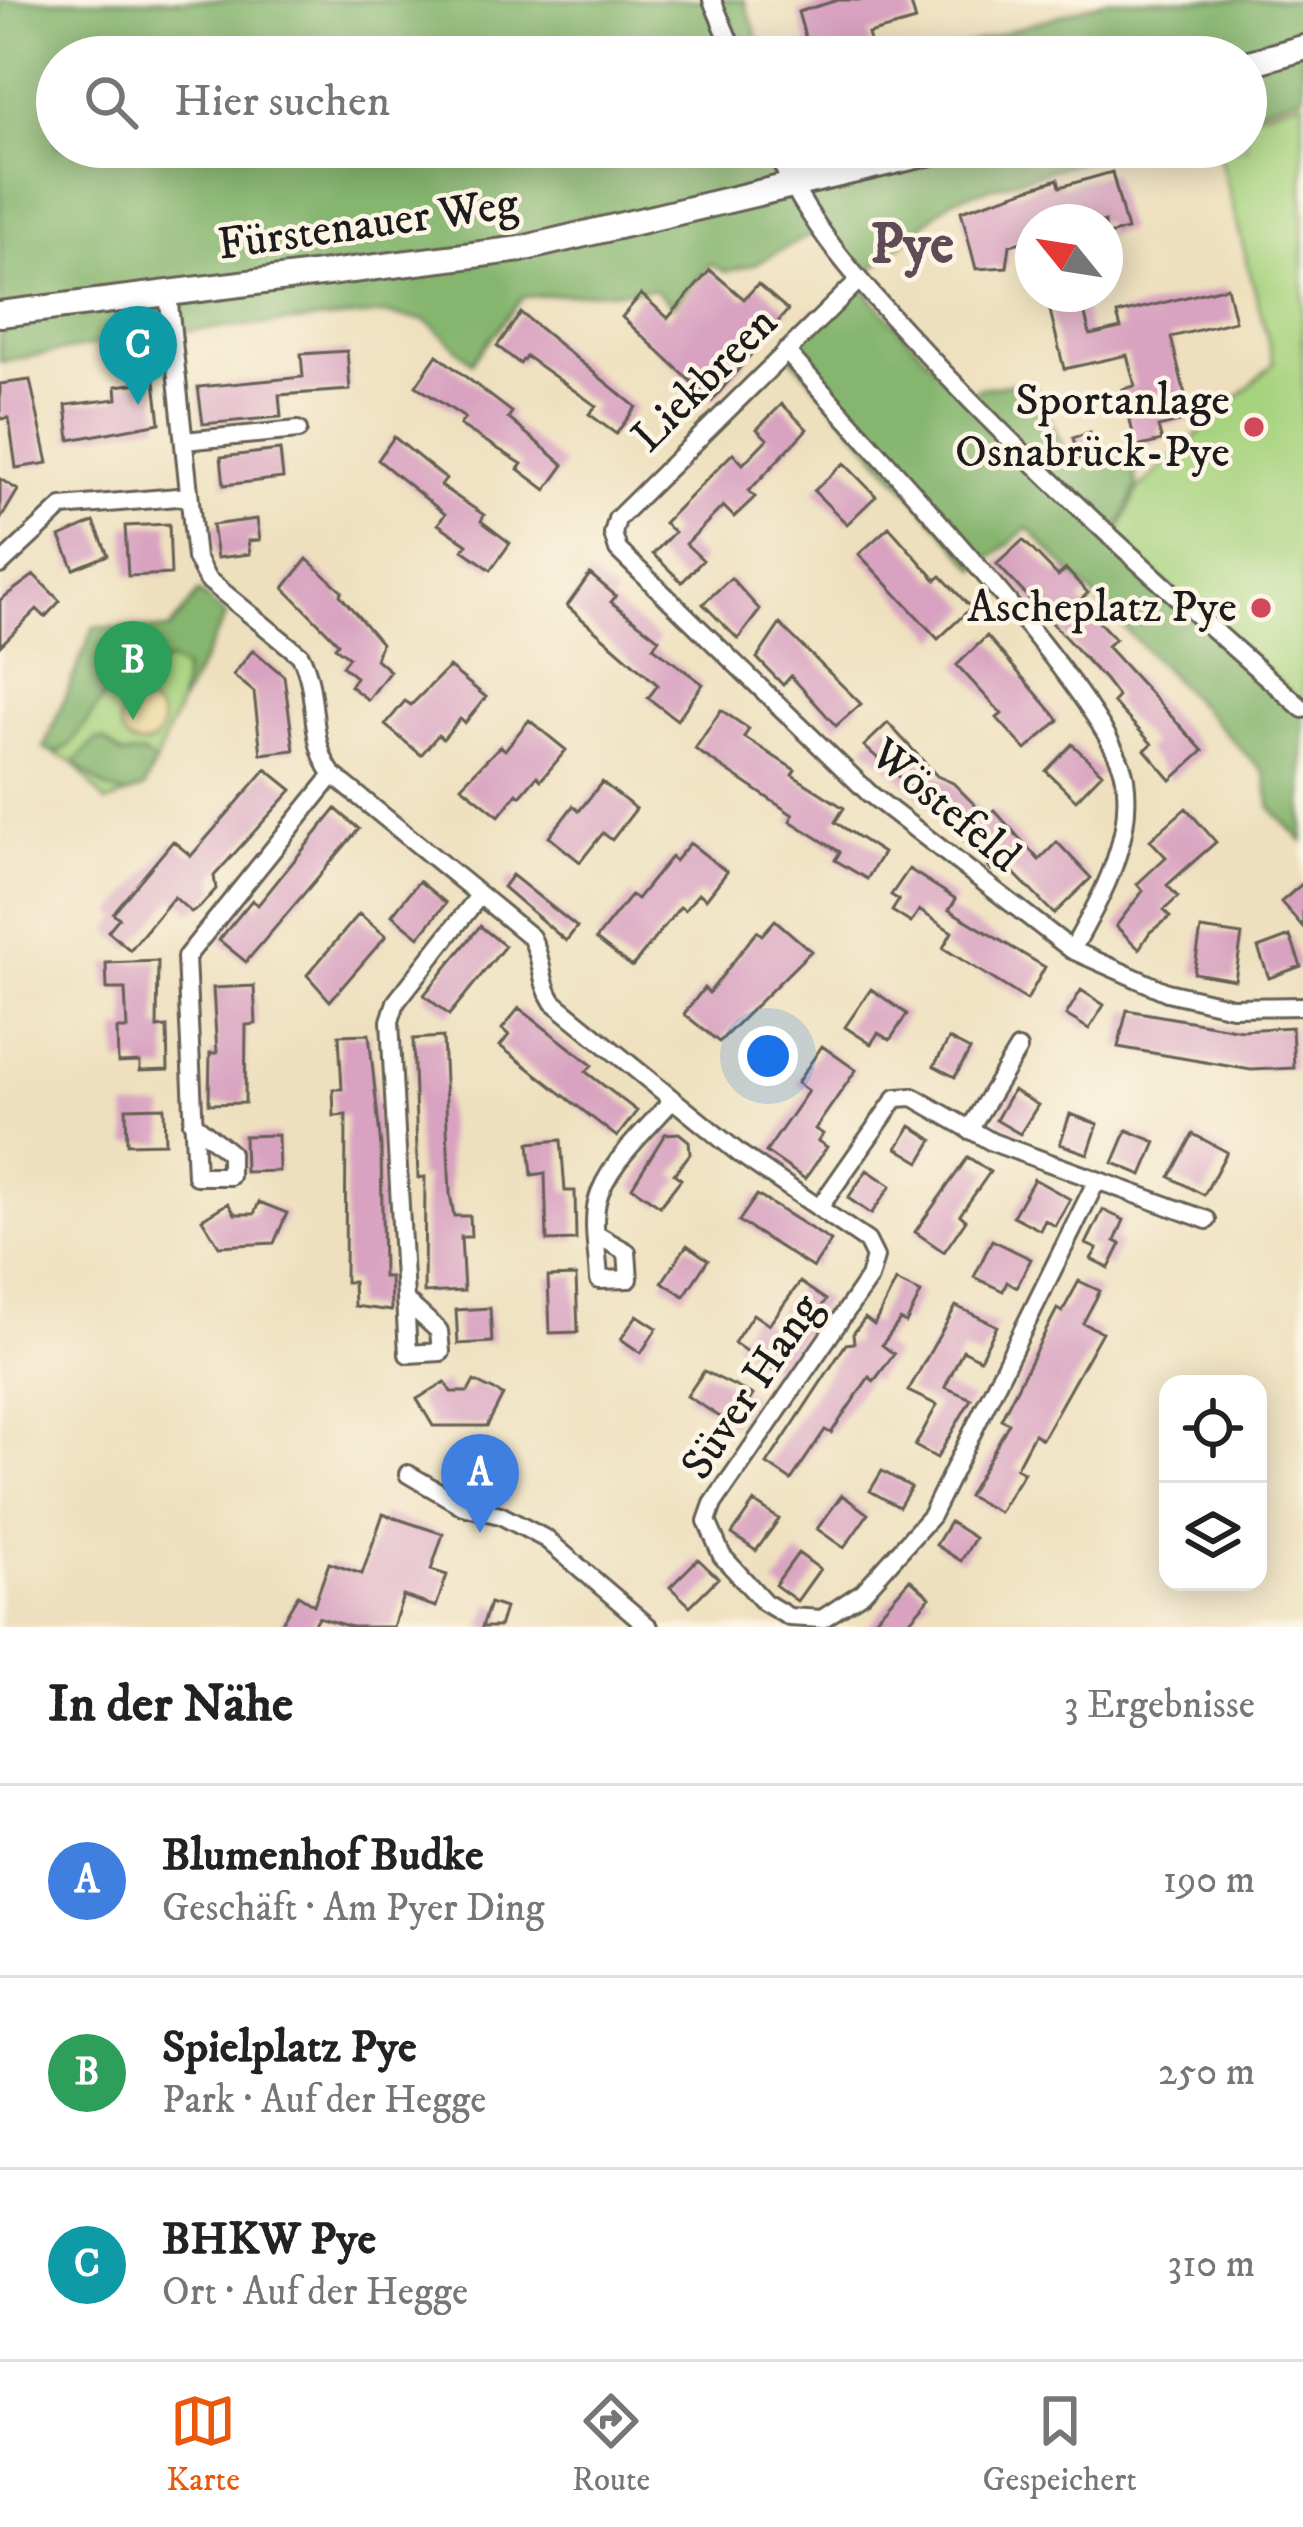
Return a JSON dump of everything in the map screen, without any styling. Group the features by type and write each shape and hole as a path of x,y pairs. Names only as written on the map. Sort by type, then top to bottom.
{"street":[{"path":"714,1 728,36"},
{"path":"1267,58 1303,48"},
{"path":"783,168 857,282 963,397 1113,541 1303,709"},
{"name":"Fürstenauer Weg","path":"0,314 466,258 869,168"},
{"name":"Liekbreen","path":"613,534 629,506 857,282"},
{"path":"168,294 196,559 207,579 300,655 309,672 317,754 333,775 531,937 542,956 541,984 554,1002 673,1100 819,1208 896,1098 914,1097 970,1130 1096,1182 1207,1220"},
{"path":"786,351 1043,648 1108,735 1125,773 1128,808 1117,857 1072,950"},
{"path":"184,441 298,430"},
{"path":"0,565 62,506 189,496"},
{"name":"Wöstefeld","path":"613,534 628,562 870,794 1072,950 1167,992 1232,1007 1303,1006"},
{"path":"192,1122 186,957 333,775"},
{"path":"406,1301 390,1021 396,1002 479,896"},
{"path":"970,1130 1018,1048"},
{"path":"597,1235 596,1208 609,1176 673,1100"},
{"name":"Süver Hang","path":"819,1208 867,1241 875,1256 869,1278 713,1504 707,1520 722,1556 764,1602 789,1617 822,1619 863,1592 931,1516 1096,1182"},
{"path":"409,1474 463,1506 500,1515 546,1539 649,1627"}],"green space":[{"path":"0,0 744,0 757,36 36,36 36,168 1057,168 953,199 857,282 819,230 755,264 726,272 710,264 673,306 654,289 523,297 472,362 427,321 386,314 172,332 0,362"},
{"path":"1107,0 1303,0 1303,95 1267,106 1267,36 995,36"},
{"name":"Sportanlage Osnabrück-Pye","path":"1303,100 1303,703 1116,539 1138,490 1274,363 1223,168 1267,168 1267,110"},
{"path":"857,282 963,397 981,388 1031,381 1073,466 1132,457 1137,486 1113,541 1303,709 1303,842 1271,808 1265,774 1028,528 977,570 786,351"},
{"path":"199,592 226,616 180,704 144,788 106,803 74,763 44,748 94,627 169,630"},
{"path":"199,592 226,616 180,704 184,669 169,661 141,674 128,661 131,642 113,652 111,688 69,746 57,753 44,748 94,627 169,630"},
{"path":"96,740 104,740 122,755 143,754 155,763 144,788 126,795 107,789 74,763"}],"sand":[{"path":"141,703 156,709 162,724 156,739 141,745 126,739 120,724 126,709"}],"building":[{"path":"838,0 910,0 916,21 869,36 805,36 798,12"},
{"path":"1112,172 1120,204 1015,204 1015,244 1010,245 1007,267 976,269 961,211 1058,179 1060,187"},
{"path":"710,270 744,299 758,284 788,310 712,401 622,317 641,294 668,318"},
{"path":"1227,287 1235,321 1171,337 1191,419 1158,427 1162,441 1136,447 1123,389 1135,386 1127,355 1064,369 1050,312 1084,312 1090,335 1121,328 1117,314"},
{"path":"521,313 636,407 616,434 589,414 596,406 526,356 520,364 497,346"},
{"path":"347,351 350,390 279,395 281,417 203,424 198,387 303,377 301,354"},
{"path":"437,355 512,412 508,418 564,465 546,490 518,469 522,464 460,425 465,418 416,386"},
{"path":"30,380 48,463 16,468 9,418 0,419 0,384"},
{"path":"155,381 160,423 70,440 66,405 117,399 116,386"},
{"path":"782,404 807,429 749,491 755,497 734,517 723,506 686,544 703,560 682,582 653,554 674,532 664,523 733,453 743,464 767,439 757,429"},
{"path":"1090,433 1095,454 1078,459 1073,438"},
{"path":"394,437 446,479 441,486 484,515 481,521 510,543 491,570 463,550 467,544 438,524 445,514 378,460"},
{"path":"280,450 283,478 224,485 221,457"},
{"path":"844,463 876,496 847,524 814,491"},
{"path":"0,479 18,490 0,520"},
{"path":"257,519 260,540 248,541 250,554 217,558 212,525"},
{"path":"94,522 108,555 74,569 60,537"},
{"path":"169,524 171,574 128,576 125,526"},
{"path":"889,527 936,580 941,576 971,608 938,639 859,554"},
{"path":"1023,540 1058,576 1066,569 1088,593 1079,601 1115,639 1107,646 1203,751 1171,780 1145,750 1152,744 1113,702 1118,697 1105,680 997,564"},
{"path":"307,559 342,591 340,595 381,643 376,659 390,671 368,700 350,686 356,677 342,666 349,657 284,588"},
{"path":"590,574 616,596 611,602 659,639 653,647 703,684 677,720 648,698 658,685 567,606"},
{"path":"34,575 60,601 45,617 37,609 0,646 0,600"},
{"path":"731,578 760,610 738,639 703,604"},
{"path":"780,624 861,704 836,726 791,676 783,685 757,658"},
{"path":"987,636 1059,720 1026,750 997,718 1002,714 957,665"},
{"path":"253,650 284,676 294,750 261,754 254,692 233,675"},
{"path":"449,667 486,697 465,723 460,719 443,739 438,735 421,755 385,725 405,701 411,705"},
{"path":"721,710 749,729 744,737 844,808 835,822 883,853 867,879 835,860 840,852 790,821 793,815 695,749"},
{"path":"529,720 566,750 541,780 537,776 520,796 517,793 499,816 461,786 500,746 505,750"},
{"path":"888,723 937,776 953,783 987,817 994,810 1039,860 1057,842 1091,878 1054,914 1001,860 991,870 948,821 864,746"},
{"path":"1072,744 1102,773 1076,800 1046,771"},
{"path":"266,769 292,790 214,876 216,889 200,907 191,912 174,897 130,950 108,931 119,918 113,913 173,841 191,856"},
{"path":"602,782 636,809 612,840 603,833 580,862 549,837 573,806 579,811"},
{"path":"1186,808 1216,842 1167,885 1178,897 1164,910 1170,917 1150,932 1139,949 1116,926 1143,891 1137,884 1166,857 1150,840"},
{"path":"336,809 359,829 246,962 219,940 252,900 258,905"},
{"path":"690,843 727,872 706,899 699,893 685,910 680,907 632,967 596,939 631,895 637,899 671,857 675,861"},
{"path":"909,869 956,899 949,910 1045,967 1027,1000 943,948 952,932 919,910 911,923 892,911 899,900 891,895"},
{"path":"512,875 577,927 566,941 503,887"},
{"path":"419,881 446,903 419,937 392,915"},
{"path":"1303,883 1303,927 1281,902"},
{"path":"359,914 386,936 330,1001 307,975"},
{"path":"775,920 811,951 719,1042 684,1014 704,988 709,993 757,931 762,935"},
{"path":"480,926 505,946 449,1015 424,995"},
{"path":"1201,929 1242,935 1235,980 1194,973"},
{"path":"1290,936 1301,966 1269,978 1258,948"},
{"path":"158,961 157,1028 167,1027 168,1070 140,1071 140,1062 118,1063 117,1029 127,1029 125,989 107,989 106,963"},
{"path":"254,986 256,1024 246,1025 245,1103 209,1104 210,1053 217,1053 213,988"},
{"path":"871,989 907,1014 890,1040 878,1033 871,1044 845,1027"},
{"path":"1081,990 1104,1005 1089,1029 1066,1015"},
{"path":"519,1008 592,1065 586,1072 637,1111 617,1137 500,1046 509,1035 502,1029"},
{"path":"1127,1010 1241,1030 1292,1027 1294,1068 1251,1070 1118,1047"},
{"path":"369,1034 381,1147 383,1277 390,1277 391,1311 354,1306 353,1282 345,1282 346,1115 334,1116 333,1089 342,1089 339,1035"},
{"path":"443,1037 450,1194 454,1216 470,1216 471,1237 461,1237 464,1291 424,1293 425,1177 418,1178 413,1039"},
{"path":"949,1039 970,1050 955,1077 934,1066"},
{"path":"822,1046 856,1070 815,1129 823,1134 818,1141 827,1147 805,1179 766,1152 808,1091 797,1083"},
{"path":"1013,1090 1038,1105 1020,1134 996,1120"},
{"path":"164,1107 165,1143 127,1144 126,1108"},
{"path":"1070,1114 1098,1124 1088,1154 1060,1144"},
{"path":"911,1126 933,1140 920,1162 897,1148"},
{"path":"1127,1130 1156,1142 1142,1175 1113,1163"},
{"path":"679,1133 689,1141 690,1154 674,1174 681,1179 660,1206 632,1187 665,1134"},
{"path":"1193,1134 1227,1152 1204,1195 1170,1177"},
{"path":"278,1135 279,1171 245,1172 244,1136"},
{"path":"561,1140 565,1191 575,1191 576,1240 547,1241 545,1173 532,1175 529,1143"},
{"path":"968,1157 990,1172 960,1215 966,1220 944,1252 915,1232"},
{"path":"867,1170 891,1186 871,1214 848,1198"},
{"path":"1034,1179 1070,1199 1055,1226 1045,1220 1040,1230 1013,1216"},
{"path":"757,1195 831,1241 813,1268 739,1221"},
{"path":"259,1202 287,1213 274,1243 219,1246 202,1219 228,1203 235,1214 254,1214"},
{"path":"1103,1210 1124,1220 1115,1241 1121,1244 1109,1268 1091,1259 1097,1249 1086,1244"},
{"path":"992,1240 1031,1259 1017,1287 1007,1282 1003,1291 974,1277"},
{"path":"687,1245 708,1260 684,1296 662,1282"},
{"path":"576,1276 578,1332 550,1333 548,1277"},
{"path":"896,1281 921,1293 906,1323 900,1320 882,1345 894,1354 874,1381 869,1377 831,1433 825,1430 791,1480 767,1464 846,1344 854,1343 853,1334 865,1318 874,1325"},
{"path":"1079,1281 1100,1291 1083,1323 1102,1332 1042,1439 1034,1434 1016,1468 1024,1472 999,1512 968,1496 1009,1423 1001,1419 1057,1309 1062,1312"},
{"path":"800,1282 826,1300 777,1372 734,1343 753,1314 769,1325"},
{"path":"956,1306 997,1326 980,1359 963,1350 945,1387 971,1399 937,1458 915,1446 937,1405 908,1391"},
{"path":"490,1308 492,1342 458,1344 456,1310"},
{"path":"637,1315 657,1328 641,1353 621,1339"},
{"path":"704,1371 753,1395 733,1425 687,1396"},
{"path":"474,1381 503,1395 487,1426 433,1426 417,1399 445,1382 451,1392 468,1392"},
{"path":"882,1471 911,1487 899,1507 870,1491"},
{"path":"842,1495 868,1514 844,1548 817,1529"},
{"path":"754,1502 779,1519 756,1551 732,1534"},
{"path":"383,1514 443,1534 431,1570 447,1575 436,1607 403,1596 393,1627 351,1627 318,1617 312,1627 279,1627 298,1595 314,1605 329,1563 362,1574"},
{"path":"950,1522 975,1538 961,1561 936,1545"},
{"path":"798,1553 820,1569 797,1601 775,1585"},
{"path":"698,1559 718,1578 690,1606 670,1587"},
{"path":"910,1579 930,1597 904,1627 868,1627"},
{"path":"490,1603 505,1608 499,1627 482,1627"}],"place":[{"name":"BHKW Pye","path":"138,405"},
{"name":"Sportanlage Osnabrück-Pye","path":"1254,427"},
{"name":"Ascheplatz Pye","path":"1261,608"},
{"name":"Spielplatz Pye","path":"133,720"},
{"name":"Blumenhof Budke","path":"480,1533"}],"district":[{"name":"Pye","path":"912,245"}]}
